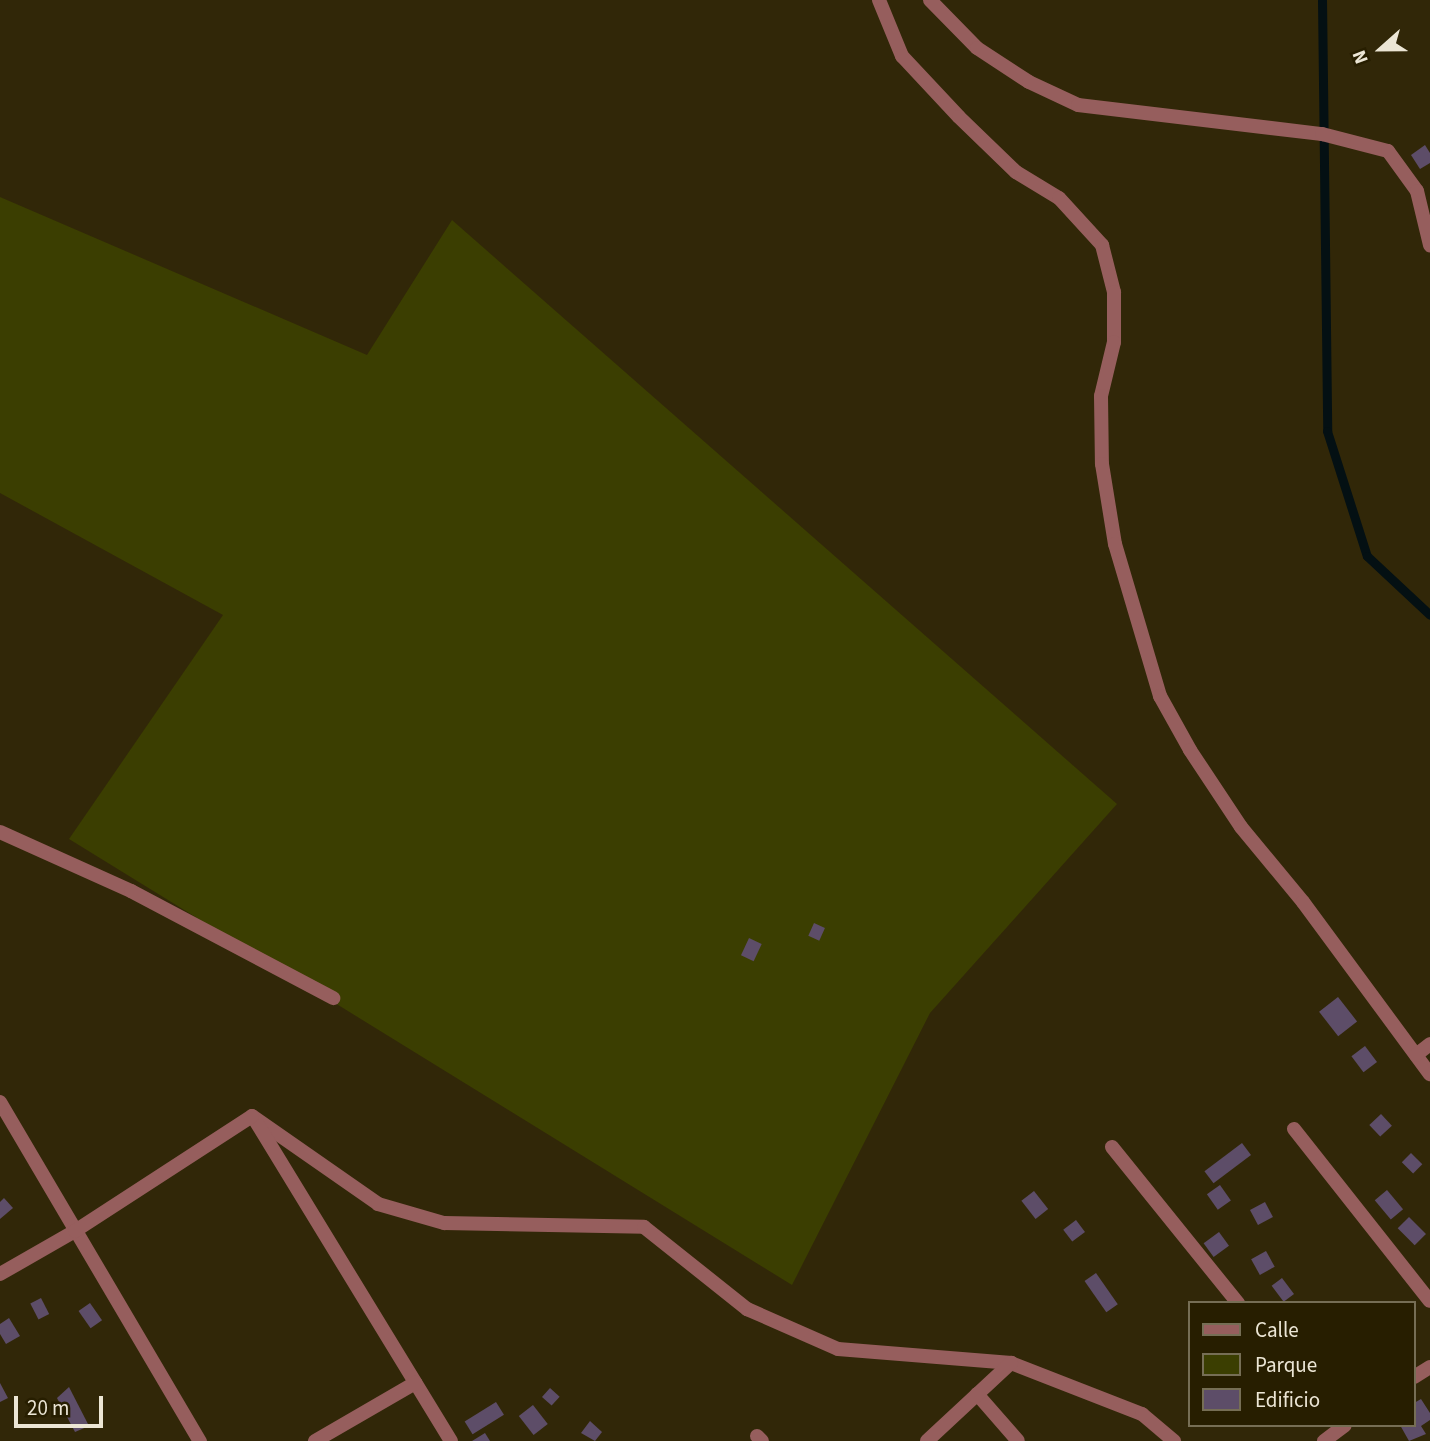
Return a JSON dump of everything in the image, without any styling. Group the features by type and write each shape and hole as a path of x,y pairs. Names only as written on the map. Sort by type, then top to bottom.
{"street":[{"path":"879,0 902,56 1016,173 1059,198 1102,245 1114,292 1114,342 1101,396 1102,464 1115,544 1160,696 1190,750 1241,827 1303,902 1430,1074"},
{"path":"930,0 977,48 1029,82 1078,105 1322,134 1388,151 1417,191 1430,245"},
{"path":"0,832 131,891 333,998"},
{"path":"1416,1055 1430,1044"},
{"path":"0,1102 200,1441"},
{"path":"0,1274 75,1231 252,1116"},
{"path":"252,1116 378,1204 444,1223 644,1227 747,1309 838,1349 1011,1363 1142,1414 1174,1441"},
{"path":"252,1116 451,1441"},
{"path":"1294,1129 1430,1301"},
{"path":"1112,1147 1236,1301"},
{"path":"927,1441 1011,1363"},
{"path":"315,1441 415,1383"},
{"path":"977,1394 1018,1441"},
{"path":"1324,1441 1339,1427"}],"green space":[{"path":"0,197 367,355 452,220 1117,804 930,1013 792,1285 69,839 223,615 0,493"}],"building":[{"path":"1425,145 1430,153 1430,163 1420,169 1411,155"},
{"path":"814,923 825,928 819,941 808,936"},
{"path":"749,938 762,944 754,961 741,955"},
{"path":"1338,997 1357,1021 1338,1036 1319,1012"},
{"path":"1365,1046 1377,1062 1363,1072 1351,1056"},
{"path":"1381,1114 1392,1126 1380,1137 1369,1125"},
{"path":"1242,1143 1251,1155 1213,1183 1204,1171"},
{"path":"1411,1153 1422,1164 1413,1174 1402,1162"},
{"path":"1220,1185 1231,1201 1218,1210 1207,1194"},
{"path":"1387,1190 1403,1209 1391,1219 1375,1200"},
{"path":"1034,1191 1048,1209 1036,1219 1021,1201"},
{"path":"4,1198 13,1208 0,1219 0,1202"},
{"path":"1265,1202 1273,1217 1258,1225 1250,1210"},
{"path":"1409,1217 1426,1234 1415,1245 1398,1228"},
{"path":"1076,1220 1085,1232 1072,1242 1063,1230"},
{"path":"1219,1232 1229,1246 1214,1257 1204,1243"},
{"path":"1266,1251 1275,1267 1260,1275 1251,1259"},
{"path":"1096,1273 1118,1304 1106,1312 1085,1281"},
{"path":"1282,1278 1294,1294 1283,1301 1272,1286"},
{"path":"41,1298 49,1314 38,1319 30,1303"},
{"path":"90,1303 102,1320 91,1328 79,1311"},
{"path":"9,1318 20,1336 6,1344 0,1334 0,1324"},
{"path":"0,1383 8,1398 0,1402"},
{"path":"69,1387 89,1426 75,1432 57,1398"},
{"path":"550,1388 560,1397 552,1406 542,1397"},
{"path":"1421,1399 1430,1413 1430,1420 1421,1426 1426,1434 1409,1441 1401,1427 1416,1427 1416,1402"},
{"path":"496,1402 504,1415 473,1434 465,1422"},
{"path":"533,1405 548,1424 534,1435 519,1416"},
{"path":"590,1421 602,1432 595,1441 581,1433"},
{"path":"485,1433 490,1441 472,1441"}],"waterway":[{"path":"1322,0 1327,431 1367,556 1430,615"}]}
